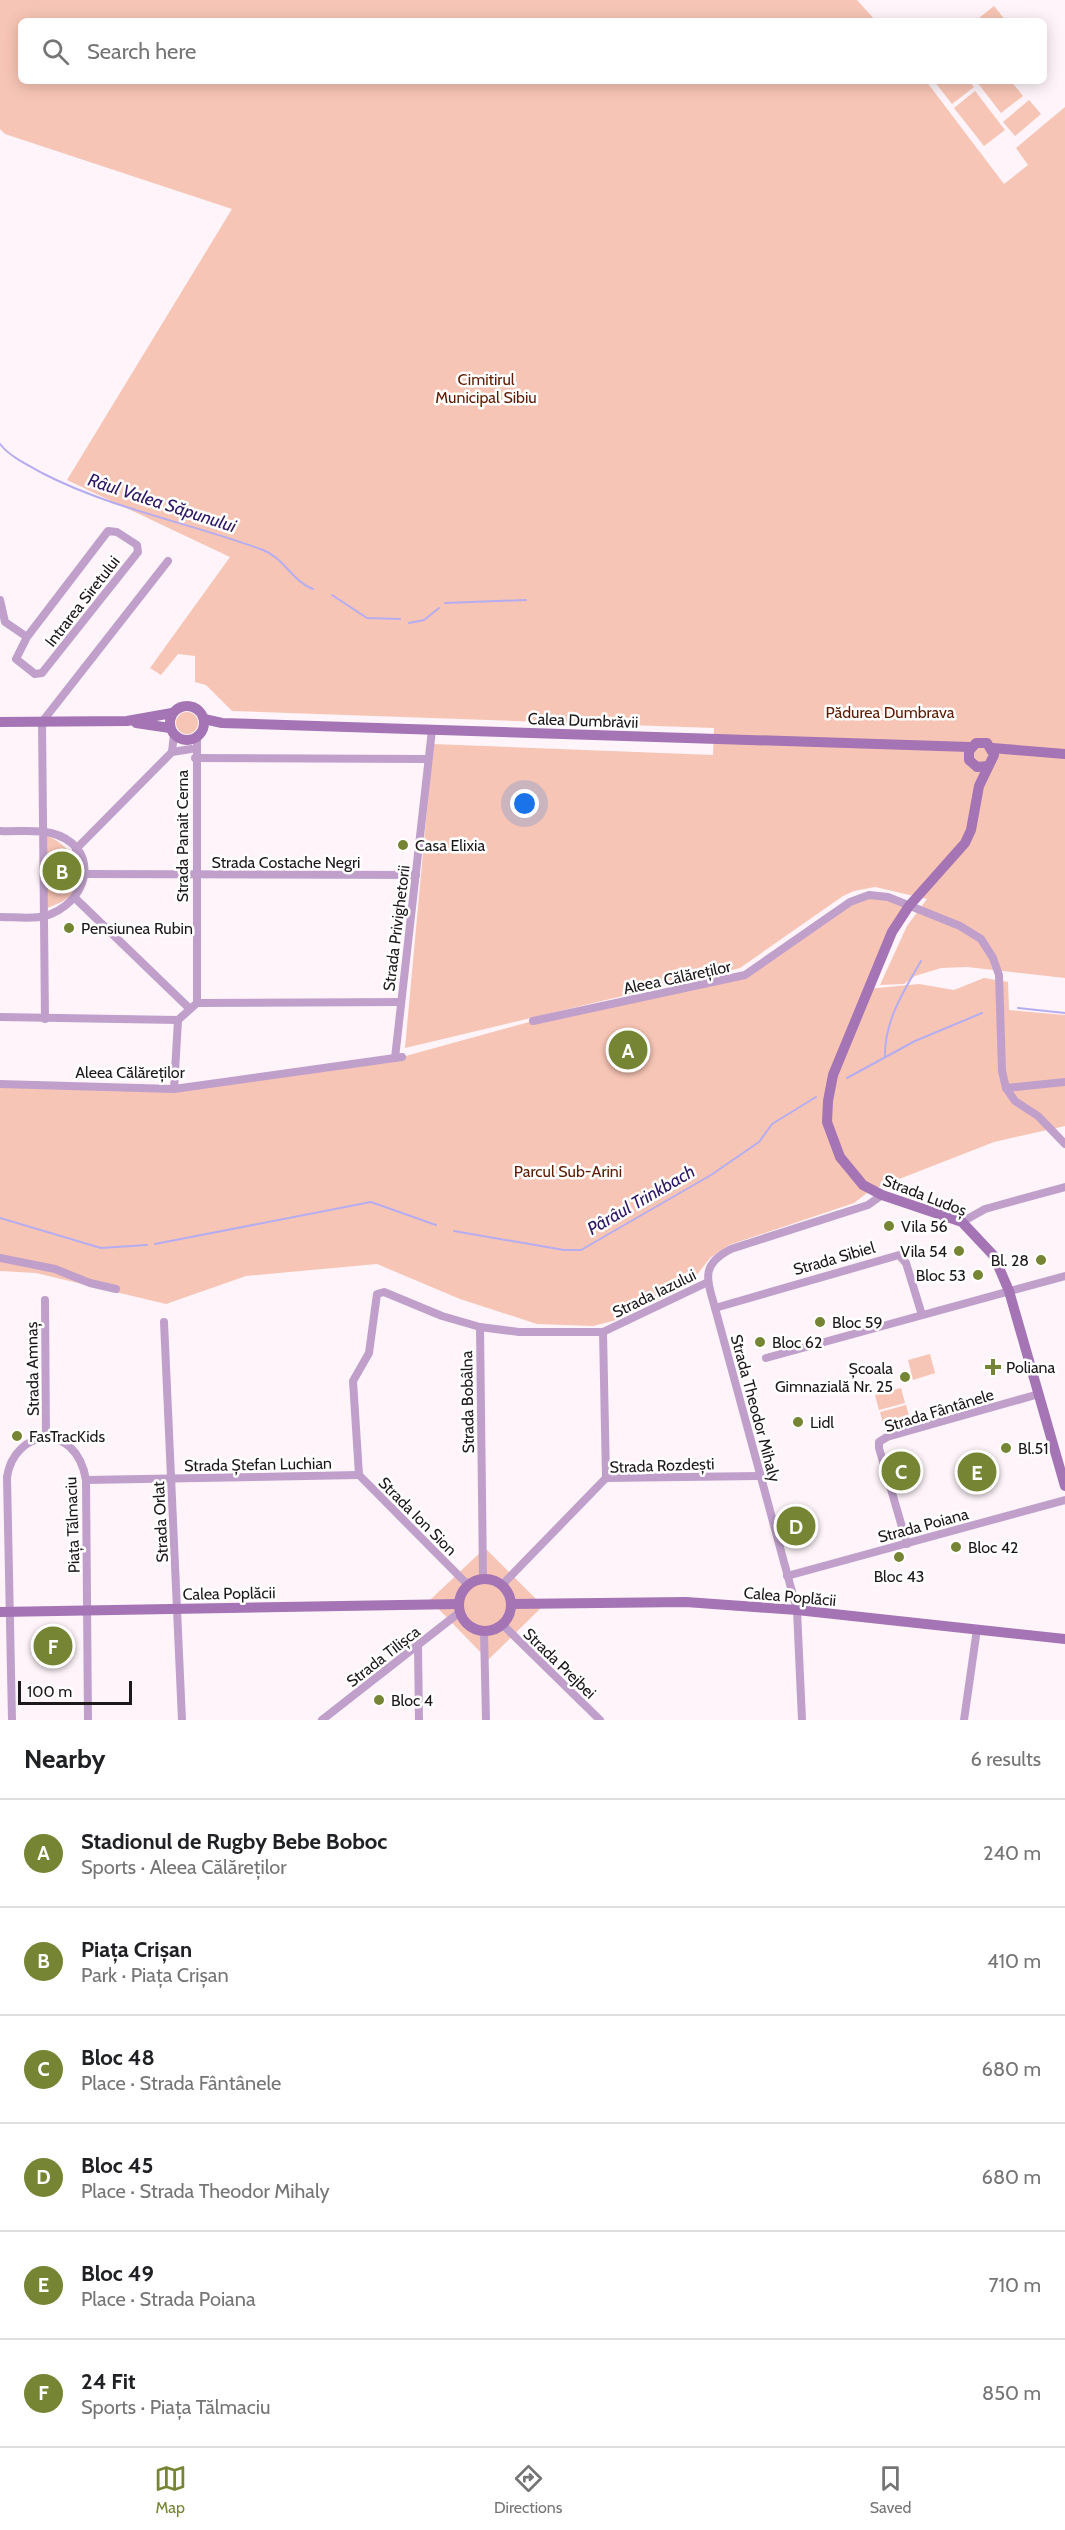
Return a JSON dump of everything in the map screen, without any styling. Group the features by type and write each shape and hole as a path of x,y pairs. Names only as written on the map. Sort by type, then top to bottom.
{"main road":[{"path":"0,722 126,721 172,713 178,708 190,706 200,711 201,728"},
{"path":"172,713 172,731"},
{"path":"126,721 172,731 191,750"},
{"name":"Calea Dumbrăvii","path":"191,750 201,728 222,723 943,748 971,757"},
{"path":"991,757 980,742 971,757 981,768 991,757 1015,751 1065,754"},
{"name":"Strada Ludoș","path":"971,757 979,786"},
{"name":"Strada Ludoș","path":"991,757 979,786 965,843 909,906 892,932 862,1000 833,1075 827,1106 830,1136 845,1165 863,1185 882,1195 962,1222 994,1256 1009,1291 1065,1486"},
{"path":"483,1579 502,1585 508,1592 511,1604 510,1613 502,1624 484,1631 467,1624 460,1608 468,1585 483,1579"},
{"name":"Calea Poplăcii","path":"511,1604 659,1602 797,1610 1065,1639"},
{"name":"Calea Poplăcii","path":"5,1612 460,1608"}],"street":[{"name":"Intrarea Siretului","path":"108,531 117,532 137,545 138,552 42,673 35,674 16,658 27,637 108,531"},
{"path":"45,1019 42,722 168,561"},
{"name":"Intrarea Siretului","path":"0,600 5,622 27,637"},
{"name":"Strada Privighetorii","path":"399,1058 400,1002 432,730"},
{"path":"172,731 172,752"},
{"path":"76,849 172,752 191,750 428,759"},
{"name":"Strada Panait Cerna","path":"191,750 196,876 197,1003"},
{"path":"0,831 42,831 62,837 82,857 85,874 75,898 59,910 43,916 0,917"},
{"name":"Strada Costache Negri","path":"85,874 416,875"},
{"name":"Aleea Călăreților","path":"533,1022 745,975 845,904 862,896 888,897 970,931 989,950 999,979 1002,1071 1006,1088"},
{"path":"75,898 190,1009"},
{"path":"0,1017 178,1020 197,1003 400,1002"},
{"path":"174,1089 178,1020"},
{"name":"Aleea Călăreților","path":"0,1084 174,1089 399,1058"},
{"path":"1065,1082 1006,1088 1015,1101 1038,1116 1065,1144"},
{"path":"962,1222 985,1209 1065,1187"},
{"name":"Strada Iazului","path":"480,1327 519,1332 603,1332 708,1282 711,1262 731,1249 868,1205 882,1195"},
{"name":"Strada Sibiel","path":"715,1308 899,1255 906,1263 921,1316"},
{"path":"0,1258 56,1269 90,1283 116,1289"},
{"path":"766,1358 1065,1275"},
{"name":"Strada Theodor Mihaly","path":"708,1282 797,1610 802,1720"},
{"name":"Strada Ion Sion","path":"384,1292 380,1292 376,1297 369,1353 353,1382 359,1475 468,1585"},
{"name":"Strada Bobâlna","path":"384,1292 432,1313 480,1327 483,1579"},
{"name":"Strada Amnaș","path":"45,1300 46,1439"},
{"name":"Strada Orlat","path":"164,1322 179,1609 182,1720"},
{"path":"603,1332 606,1478"},
{"name":"Strada Fântânele","path":"908,1544 879,1442 887,1437 1039,1394"},
{"path":"12,1720 5,1612 4,1477 21,1450 46,1439"},
{"name":"Piața Tălmaciu","path":"46,1439 61,1440 73,1448 82,1462 86,1480 88,1720"},
{"name":"Strada Ștefan Luchian","path":"86,1480 359,1475"},
{"name":"Strada Rozdești","path":"502,1585 606,1478 759,1476"},
{"name":"Strada Poiana","path":"787,1576 1065,1500"},
{"name":"Strada Tilișca","path":"322,1720 418,1646 460,1608"},
{"name":"Strada Prejbei","path":"502,1624 600,1720"},
{"path":"964,1720 977,1629"},
{"path":"484,1631 486,1720"},
{"path":"418,1646 419,1720"}],"green space":[{"name":"Cimitirul Municipal Sibiu","path":"0,0 857,0 873,18 18,18 18,84 928,84 1004,184 1028,165 1016,148 1065,107 1065,978 967,967 941,968 915,976 904,984 880,985 907,926 927,899 875,887 854,891 843,896 740,968 405,1048 433,744 713,755 714,728 232,711 206,685 195,682 195,656 178,654 161,675 150,668 230,557 67,480 232,209 5,134 0,129"},
{"path":"994,6 1004,18 979,18"},
{"path":"936,84 972,84 974,87 952,104"},
{"path":"978,84 1013,84 1023,96 1001,113"},
{"path":"975,91 1005,130 984,146 954,108"},
{"path":"1029,100 1041,114 1015,136 1003,122"},
{"path":"187,712 195,715 198,723 195,731 187,734 179,731 176,723 179,715"},
{"path":"45,835 61,844 75,858 80,876 78,885 70,896 47,908"},
{"name":"Parcul Sub-Arini","path":"869,895 903,905 867,989 919,984 954,990 984,978 1008,982 1009,1010 1065,1015 1065,1126 994,1142 871,1190 854,1203 729,1245 710,1258 693,1280 683,1288 616,1320 593,1326 537,1324 460,1299 377,1264 246,1276 166,1304 36,1273 0,1271 0,1084 174,1089 402,1057 533,1021 738,978 845,904"},
{"path":"930,1354 935,1373 913,1380 908,1360"},
{"path":"901,1388 905,1403 879,1410 875,1395"},
{"path":"906,1405 910,1420 884,1427 880,1412"},
{"path":"485,1548 543,1606 488,1660 430,1600"}],"waterway":[{"name":"Râul Valea Săpunului","path":"0,444 20,460 69,486 123,506 263,550 277,558 299,581 313,589"},
{"name":"Râul Valea Săpunului","path":"332,595 367,618 400,619"},
{"name":"Râul Valea Săpunului","path":"445,603 526,600"},
{"name":"Râul Valea Săpunului","path":"409,623 424,620 439,608"},
{"path":"885,1057 891,1019 921,961"},
{"name":"Pârâul Trinkbach","path":"1018,1008 1065,1013"},
{"name":"Pârâul Trinkbach","path":"847,1078 915,1041 982,1013"},
{"name":"Pârâul Trinkbach","path":"454,1231 564,1250 581,1250 711,1175 759,1142 772,1124 816,1097"},
{"name":"Pârâul Trinkbach","path":"155,1244 371,1202 436,1225"},
{"name":"Pârâul Trinkbach","path":"0,1218 101,1248 147,1245"}],"place":[{"name":"Casa Elixia","path":"403,845"},
{"name":"Piața Crișan","path":"62,871"},
{"name":"Pensiunea Rubin","path":"69,928"},
{"name":"Stadionul de Rugby Bebe Boboc","path":"628,1050"},
{"name":"Vila 56","path":"889,1226"},
{"name":"Vila 54","path":"959,1251"},
{"name":"Bl. 28","path":"1041,1260"},
{"name":"Bloc 53","path":"978,1275"},
{"name":"Bloc 59","path":"820,1322"},
{"name":"Bloc 62","path":"760,1342"},
{"name":"Poliana","path":"993,1367"},
{"name":"Școala Gimnazială Nr. 25","path":"905,1377"},
{"name":"Lidl","path":"798,1422"},
{"name":"FasTracKids","path":"17,1436"},
{"name":"Bl.51","path":"1006,1448"},
{"name":"Bloc 48","path":"901,1471"},
{"name":"Bloc 49","path":"977,1472"},
{"name":"Bloc 45","path":"796,1526"},
{"name":"Bloc 42","path":"956,1547"},
{"name":"Bloc 43","path":"899,1557"},
{"name":"24 Fit","path":"53,1646"},
{"name":"Bloc 4","path":"379,1700"}],"park label":[{"name":"Pădurea Dumbrava","path":"890,712"}]}
